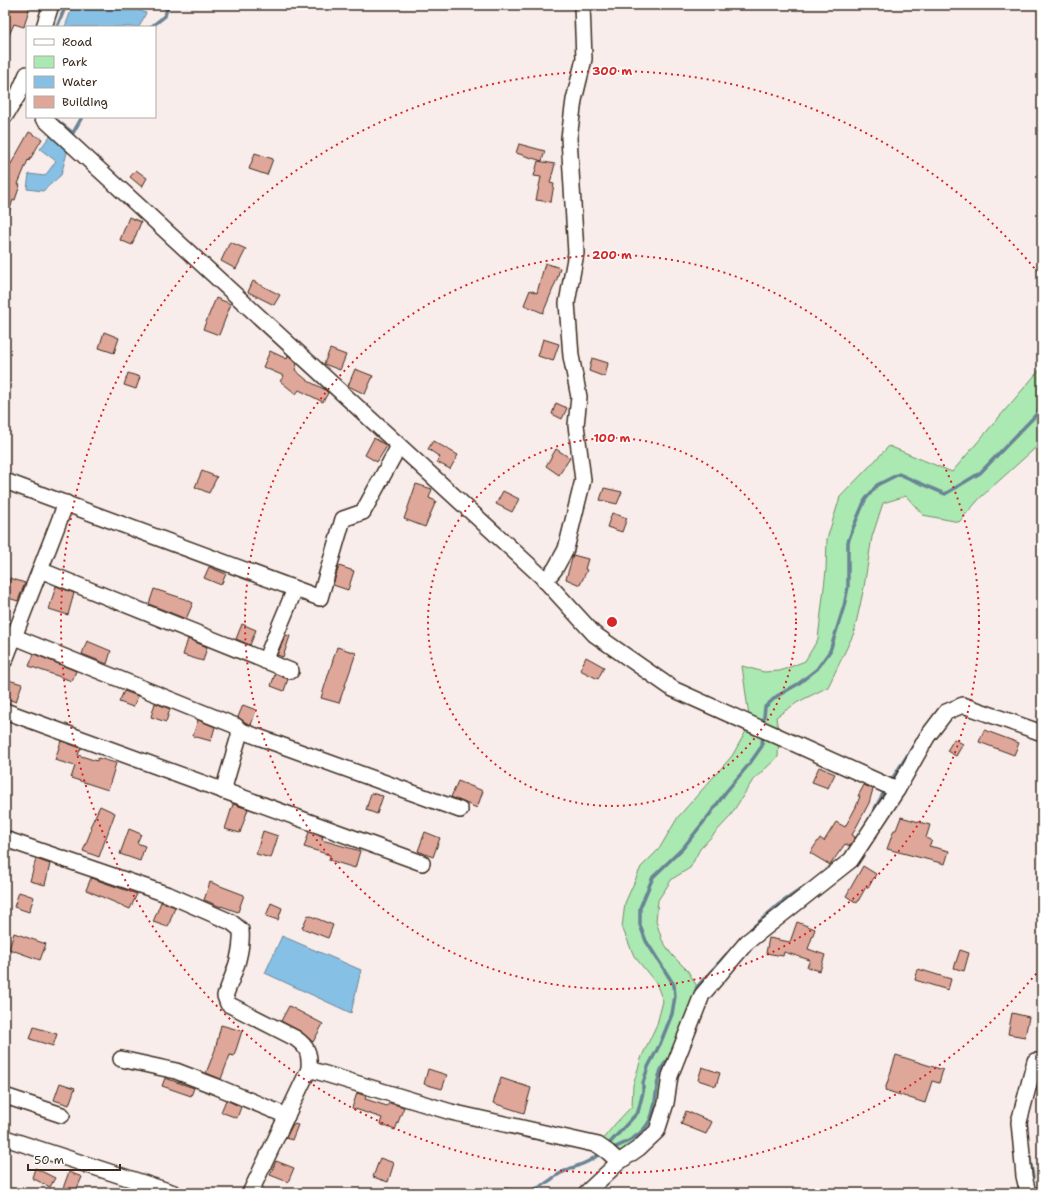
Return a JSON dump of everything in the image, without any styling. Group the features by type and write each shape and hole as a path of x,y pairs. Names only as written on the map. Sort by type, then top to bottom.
{"street":[{"path":"44,26 51,5"},
{"path":"544,581 556,569 566,549 583,480 576,425 579,397 571,356 567,303 576,253 569,138 574,100 584,59 582,5"},
{"path":"5,116 23,99 26,80"},
{"path":"43,118 544,581 594,634 673,689 897,790"},
{"path":"5,481 320,598 343,519 362,512 399,446"},
{"path":"5,660 9,635 40,570 66,504"},
{"path":"40,570 291,671"},
{"path":"265,661 295,589"},
{"path":"9,635 195,709 236,726 239,730 460,810"},
{"path":"586,1193 619,1162 639,1148 658,1131 666,1103 670,1076 702,995 747,942 851,860 897,790 927,737 946,712 963,705 1042,733"},
{"path":"5,711 422,864"},
{"path":"223,791 239,736 239,730"},
{"path":"5,838 169,895 231,922 241,930 241,951 225,996 228,1004 305,1044 310,1059 309,1069 250,1193"},
{"path":"121,1058 176,1071 286,1116"},
{"path":"1028,1193 1024,1176 1019,1122 1040,1058"},
{"path":"309,1069 451,1112 598,1145 619,1162"},
{"path":"5,1096 62,1116"},
{"path":"5,1138 174,1193"}],"green space":[{"path":"1042,367 1042,442 981,497 959,522 923,515 906,496 883,503 872,537 864,587 854,633 828,687 798,702 776,717 779,737 778,757 753,780 729,818 700,849 690,868 672,879 658,900 656,921 662,940 672,955 688,971 702,995 657,1131 619,1162 598,1145 632,1106 633,1085 642,1056 657,1024 663,1001 656,983 634,956 622,927 625,903 641,867 659,849 678,817 732,756 750,724 742,666 764,672 780,671 805,661 818,639 826,570 827,539 840,497 889,446 952,472"}],"water":[{"path":"73,5 125,5 146,13 140,26 65,26"},
{"path":"50,136 68,149 61,175 43,191 27,189 29,174 45,176 56,161 40,149"},
{"path":"282,936 361,970 351,1013 265,973"}],"building":[{"path":"9,5 30,5 24,27 14,24 5,44 5,19"},
{"path":"29,132 42,139 29,161 28,160 18,184 20,185 15,200 13,200 7,218 5,217 5,162 11,164"},
{"path":"519,144 545,151 542,161 516,153"},
{"path":"255,153 273,159 267,175 249,169"},
{"path":"538,161 555,164 550,183 554,184 551,202 536,200 541,177 534,176"},
{"path":"136,170 147,178 142,187 130,177"},
{"path":"129,217 141,222 132,245 120,240"},
{"path":"230,242 246,249 236,269 221,261"},
{"path":"545,263 560,268 543,313 524,305 530,290 537,293"},
{"path":"253,281 280,295 274,305 248,292"},
{"path":"216,298 231,304 219,335 203,329"},
{"path":"104,332 119,338 114,353 99,348"},
{"path":"543,339 559,344 553,361 538,356"},
{"path":"330,349 346,355 340,370 324,364"},
{"path":"270,351 287,359 288,355 297,364 295,370 308,381 324,389 328,393 323,402 299,390 296,394 280,381 284,376 263,367"},
{"path":"592,358 608,363 605,377 589,371"},
{"path":"355,369 373,376 365,394 348,386"},
{"path":"128,373 140,377 136,389 124,385"},
{"path":"556,403 567,408 562,419 552,414"},
{"path":"374,438 387,446 377,462 365,455"},
{"path":"433,441 458,455 450,469 437,462 440,457 428,449"},
{"path":"556,449 570,458 559,475 546,466"},
{"path":"202,471 217,477 209,493 195,487"},
{"path":"416,484 432,489 429,498 436,501 425,527 404,519"},
{"path":"604,488 622,492 617,504 600,500"},
{"path":"503,491 519,499 512,512 496,504"},
{"path":"612,513 627,518 622,532 607,527"},
{"path":"573,555 588,559 585,569 587,570 580,585 566,579"},
{"path":"339,566 354,571 348,590 333,585"},
{"path":"209,567 226,574 221,585 204,578"},
{"path":"10,578 25,583 18,601 5,597"},
{"path":"56,586 74,593 68,615 49,609"},
{"path":"154,589 193,603 186,619 149,604"},
{"path":"242,624 256,630 250,645 236,639"},
{"path":"286,635 290,636 283,657 277,655"},
{"path":"188,639 207,647 203,661 183,655"},
{"path":"87,641 111,651 107,664 82,654"},
{"path":"337,647 356,653 339,703 321,698"},
{"path":"34,654 76,671 72,681 29,666"},
{"path":"586,657 604,667 598,679 580,670"},
{"path":"275,674 288,679 284,691 271,686"},
{"path":"5,679 22,684 16,702 5,698"},
{"path":"124,691 138,696 133,707 119,702"},
{"path":"155,703 170,709 166,722 151,717"},
{"path":"243,705 256,710 251,725 238,717"},
{"path":"198,720 215,727 211,741 193,736"},
{"path":"984,730 1019,743 1014,755 979,742"},
{"path":"954,739 963,744 956,756 947,751"},
{"path":"61,741 81,748 78,755 97,761 98,758 116,763 108,790 71,778 75,766 55,760"},
{"path":"819,767 835,774 828,788 812,782"},
{"path":"458,781 483,791 477,808 451,797"},
{"path":"864,785 873,789 869,803 852,835 855,837 850,846 845,844 830,865 810,853 820,838 824,841 836,822 845,827 856,807 860,796 858,796"},
{"path":"371,793 383,796 377,814 366,810"},
{"path":"233,804 248,809 240,833 225,829"},
{"path":"100,806 115,813 99,857 83,851 92,828 90,827"},
{"path":"901,817 930,825 926,838 932,841 929,846 949,851 945,864 887,849 894,830 896,830"},
{"path":"129,829 141,834 137,843 145,846 140,861 120,854"},
{"path":"263,831 278,836 271,858 256,854"},
{"path":"309,832 323,837 322,840 360,851 355,868 329,860 330,855 304,847"},
{"path":"425,832 440,838 433,857 418,851"},
{"path":"36,859 50,864 45,885 30,881"},
{"path":"863,866 876,874 868,888 866,887 857,903 846,896"},
{"path":"91,878 137,894 130,909 86,890"},
{"path":"210,882 244,895 238,912 204,900"},
{"path":"19,892 34,897 29,912 14,907"},
{"path":"161,902 175,907 168,927 153,922"},
{"path":"271,903 282,908 278,920 266,916"},
{"path":"308,915 333,925 328,938 302,928"},
{"path":"797,922 815,929 808,949 825,955 820,971 807,967 810,960 784,952 783,956 766,953 769,938 790,942"},
{"path":"14,933 46,944 40,960 9,949"},
{"path":"960,950 969,953 964,971 954,968"},
{"path":"918,969 951,979 948,990 915,980"},
{"path":"289,1006 323,1024 313,1042 300,1031 281,1021"},
{"path":"1012,1013 1029,1017 1025,1037 1008,1034"},
{"path":"221,1025 242,1031 234,1056 230,1055 221,1079 206,1073 215,1050"},
{"path":"34,1027 57,1034 53,1046 30,1039"},
{"path":"896,1055 943,1070 939,1083 932,1081 925,1103 885,1090"},
{"path":"702,1067 720,1073 716,1086 698,1080"},
{"path":"428,1069 447,1075 442,1089 424,1084"},
{"path":"165,1078 194,1088 191,1096 162,1086"},
{"path":"501,1078 531,1088 524,1113 493,1103"},
{"path":"60,1083 75,1088 69,1105 54,1100"},
{"path":"357,1093 366,1096 365,1099 387,1106 389,1103 404,1107 395,1130 380,1124 382,1118 352,1108"},
{"path":"226,1100 241,1107 237,1118 221,1112"},
{"path":"686,1111 712,1122 706,1134 681,1124"},
{"path":"293,1124 298,1125 292,1140 286,1138"},
{"path":"380,1158 394,1163 388,1182 373,1177"},
{"path":"276,1161 294,1168 288,1182 270,1175"},
{"path":"35,1168 55,1178 50,1187 32,1178"},
{"path":"69,1172 82,1177 75,1193 63,1188"}],"waterway":[{"path":"57,26 66,5"},
{"path":"152,26 165,16 168,5"},
{"path":"56,120 73,133 81,118"},
{"path":"763,727 765,707 777,696 798,684 817,669 830,651 844,606 848,587 848,542 865,500 877,485 899,474 945,494 980,473 1035,416 1042,406"},
{"path":"607,1146 638,1112 643,1092 643,1083 648,1067 660,1044 672,1014 675,996 674,985 646,941 640,925 640,908 653,877 683,848 750,763 762,746 763,733"},
{"path":"892,779 916,742"},
{"path":"869,819 883,794"},
{"path":"751,929 778,905 806,886"},
{"path":"693,999 697,987 727,954"},
{"path":"611,1149 638,1135 647,1126 654,1107 660,1072 671,1057"},
{"path":"1035,1090 1042,1068"},
{"path":"489,1193 492,1189 522,1191 536,1189 561,1173 592,1159 601,1152"},
{"path":"1029,1154 1033,1177"},
{"path":"1037,1188 1038,1193"}]}
